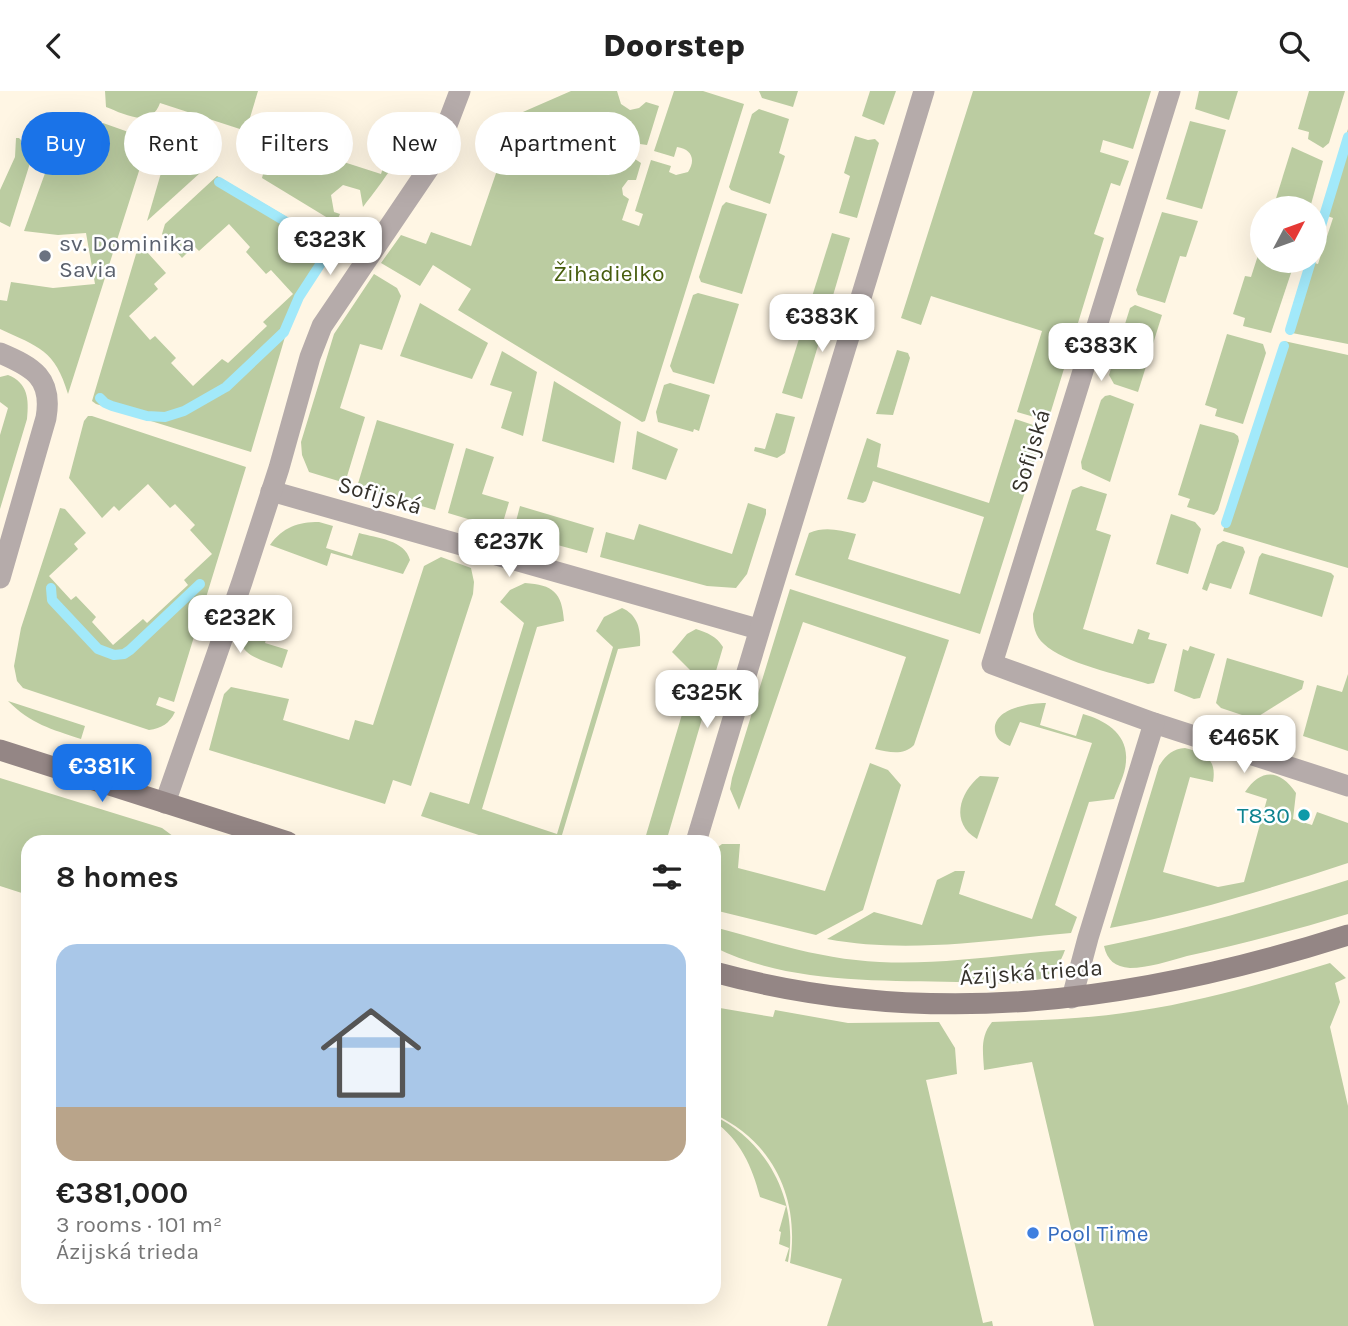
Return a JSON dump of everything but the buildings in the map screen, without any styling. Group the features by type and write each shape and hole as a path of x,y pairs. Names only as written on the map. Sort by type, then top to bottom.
{"street":[{"path":"165,803 215,662 322,326 433,162 460,91"},
{"path":"697,835 925,91"},
{"name":"Sofijská","path":"1170,91 992,664 1154,723 1348,786"},
{"path":"0,353 32,369 41,380 49,400 0,578"},
{"name":"Sofijská","path":"271,491 758,629"},
{"path":"1072,998 1154,723"},
{"path":"0,750 266,835"},
{"name":"Ázijská trieda","path":"721,974 775,987 865,1001 966,1004 1072,998 1129,991 1206,975 1348,935"}],"green space":[{"path":"105,91 258,91 252,112 236,112 236,128 222,123 222,112 188,112 160,103 155,112 124,114 106,107"},
{"path":"571,91 617,91 621,104 630,110 639,108 646,102 659,106 647,145 640,144 640,112 523,112"},
{"name":"Žihadielko","path":"674,91 703,91 744,104 645,421 642,422 458,310 471,289 433,265 420,286 381,263 401,235 426,244 431,232 471,246 495,175 637,175 636,180 628,180 622,188 623,195 629,199 622,220 639,226 643,214 635,211 651,160 671,166 669,172 676,175 688,172 692,163 689,153 682,148 677,147 674,157 654,151"},
{"path":"759,91 798,91 793,107 762,98"},
{"path":"870,91 896,91 884,125 862,116"},
{"path":"973,91 1151,91 1133,149 1103,140 1100,152 1129,161 1120,186 1111,183 1094,234 1104,238 1048,421 1017,412 1042,331 931,296 921,325 901,318"},
{"path":"1199,91 1238,91 1229,120 1195,109"},
{"path":"1309,91 1345,91 1329,143 1323,148 1308,139 1309,132 1298,129"},
{"path":"759,109 789,119 779,153 785,156 770,204 729,187 752,114"},
{"path":"1190,121 1226,130 1202,209 1166,199"},
{"path":"110,125 124,130 124,175 138,175 68,394 57,368 44,352 0,329 0,300 7,301 11,282 53,288 95,284 86,233 58,235 24,231 44,175 110,175"},
{"path":"1348,129 1348,344 1287,332 1304,273 1327,273 1327,236 1333,218 1327,216 1327,198"},
{"path":"855,136 875,139 879,143 857,218 839,213 850,176 844,173"},
{"path":"16,138 19,138 21,175 26,175 10,227 0,222 0,190 15,157"},
{"path":"1292,147 1323,161 1313,196 1277,196"},
{"path":"353,165 367,170 367,175 386,175 363,207 360,190 343,185 331,195 334,212 340,214 336,223 262,178 263,175 353,175"},
{"path":"160,175 198,175 147,221"},
{"path":"217,176 323,238 330,252 328,261 290,320 251,452 92,401 136,254 140,250 147,252 166,273 154,284 158,289 129,316 150,340 155,336 176,358 171,363 193,386 222,359 228,363 267,326 263,322 293,294 271,270 266,274 246,252 250,247 229,224 199,251 194,246 182,258 162,234 165,224"},
{"path":"726,202 767,214 742,294 701,282 699,277 722,206"},
{"path":"1162,212 1198,221 1186,257 1180,256 1165,303 1138,295 1136,290"},
{"path":"832,233 850,238 829,309 810,303"},
{"path":"1252,273 1291,273 1271,333 1243,326 1245,318 1233,314 1245,276 1251,277"},
{"path":"374,274 397,288 401,296 382,350 360,344 340,408 365,417 345,483 309,472 302,455 301,442 334,334"},
{"path":"698,293 739,304 714,384 673,372 670,366 693,295"},
{"path":"420,303 488,343 472,379 400,356"},
{"path":"1135,305 1162,315 1138,392 1114,384 1109,375 1130,308"},
{"path":"804,323 823,329 802,399 782,393"},
{"path":"1227,334 1263,344 1266,353 1243,424 1215,416 1217,409 1205,405"},
{"path":"1284,341 1348,355 1348,568 1223,531"},
{"path":"897,350 908,353 910,358 893,415 876,414"},
{"path":"502,351 537,372 523,436 501,428 512,392 490,385"},
{"path":"8,375 23,387 28,412 0,509 0,435 8,408 0,402 0,377"},
{"path":"554,381 621,422 614,463 542,441"},
{"path":"670,383 710,395 699,431 694,429 693,432 658,422 656,412 664,385"},
{"path":"1110,395 1134,404 1110,482 1082,469 1081,462 1101,400"},
{"path":"776,413 795,417 785,453 777,458 754,451 755,447 765,449"},
{"path":"88,416 246,467 174,702 159,697 156,705 175,712 168,722 154,729 149,730 23,688 17,681 14,666 21,628 60,508 65,509 86,533 74,544 78,549 49,576 71,600 76,596 96,617 92,622 113,645 143,619 147,623 188,585 184,580 212,554 190,530 195,525 175,504 170,508 148,484 119,511 114,506 102,518 69,478 84,421"},
{"path":"1015,419 1045,429 980,634 795,575 809,533 832,529 856,534 848,559 960,594 984,517 873,481 866,501 863,503 847,499 867,438 881,444 877,467 989,503"},
{"path":"377,420 454,444 435,510 357,487"},
{"path":"1200,424 1234,433 1239,441 1218,510 1214,515 1187,507 1190,499 1178,495"},
{"path":"637,431 678,449 666,480 632,469"},
{"path":"466,448 494,457 482,494 509,502 501,529 448,513"},
{"path":"1081,486 1107,494 1096,530 1111,535 1083,629 1133,644 1138,629 1150,633 1148,639 1167,644 1154,683 1148,684 1064,657 1044,644 1035,631 1033,614 1072,490"},
{"path":"748,503 766,509 766,514 747,574 736,588 707,586 600,557 606,532 634,540 639,524 732,554"},
{"path":"520,506 594,528 587,553 513,533"},
{"path":"1171,514 1195,522 1201,529 1188,574 1156,564"},
{"path":"319,522 333,526 326,548 352,556 359,533 396,544 407,553 410,560 403,574 331,553 327,566 270,545 280,534 292,527"},
{"path":"1223,541 1243,547 1245,552 1231,589 1210,583 1207,591 1202,589 1217,545"},
{"path":"1262,553 1334,576 1322,617 1249,594"},
{"path":"441,557 471,568 473,594 411,786 393,780 385,804 209,750 224,694 231,687 289,699 283,720 349,740 355,720 373,725 424,566"},
{"path":"525,583 549,588 561,603 564,621 537,627 482,809 557,834 613,647 596,631 604,617 622,608 632,615 639,629 640,646 618,649 562,835 479,835 421,816 430,792 469,804 524,623 500,602 510,590"},
{"path":"790,589 949,640 914,745 905,751 891,752 875,749 906,657 803,622 739,810 730,789 732,778"},
{"path":"262,601 276,605 265,643 288,650 282,668 255,657 243,647 242,633 247,616"},
{"path":"696,629 711,635 723,647 668,835 646,835 694,674 672,652 687,634"},
{"path":"1190,646 1215,654 1200,698 1194,699 1174,691 1183,649 1188,651"},
{"path":"1227,658 1304,681 1302,689 1254,719 1221,708 1216,703"},
{"path":"1348,674 1348,751 1303,736 1317,685 1342,692"},
{"path":"8,701 85,726 81,739 33,720"},
{"path":"1046,703 1040,725 1076,736 1083,714 1114,729 1126,751 1125,770 1114,799 1089,802 1055,905 1077,917 1071,933 918,946 827,939 874,912 922,925 937,880 955,871 965,871 959,894 1032,919 1092,743 1020,722 1010,746 1000,740 995,731 996,723 1006,712 1022,706"},
{"path":"1185,748 1208,758 1213,768 1213,782 1190,777 1163,872 1218,887 1244,882 1267,799 1245,792 1264,775 1284,779 1296,793 1293,819 1312,825 1317,812 1348,823 1348,863 1230,900 1110,928 1159,766 1170,753"},
{"path":"870,763 888,770 901,785 863,910 816,935 721,912 721,845 740,844 738,868 825,891"},
{"path":"980,776 999,777 977,839 963,825 960,808 967,791"},
{"path":"0,778 162,828 172,835 21,835 21,893 0,886"},
{"path":"1348,880 1348,914 1328,920 1144,967 1120,966 1112,962 1105,951 1104,946 1227,916"},
{"path":"721,929 820,954 882,962 935,962 1065,950 1051,973 1034,981 1013,983 833,978 772,968 721,950"},
{"path":"1330,963 1346,978 1335,983 1340,1002 1330,1027 1348,1106 1348,1326 1094,1326 1032,1062 984,1070 983,1045 988,1028 992,1022 1119,1014 1162,1007"},
{"path":"721,1008 773,1017 775,1010 848,1023 939,1022 955,1048 957,1074 926,1080 983,1323 992,1321 993,1326 827,1326 842,1279 790,1263 791,1217 778,1175 753,1140 721,1118"},
{"path":"721,1120 750,1141 776,1177 784,1197 789,1218 790,1240 788,1262 785,1261 789,1248 779,1244 779,1231 786,1206 760,1197 744,1155 723,1128"}],"waterway":[{"path":"1327,206 1348,137"},
{"path":"219,182 320,242"},
{"path":"100,398 112,406 147,416 165,417 184,411 226,387 284,332 299,297 325,257 320,242"},
{"path":"1290,330 1307,273"},
{"path":"1226,523 1284,346"},
{"path":"51,588 52,600 98,649 114,655 130,650 200,584"}],"place":[{"name":"sv. Dominika Savia","path":"45,256"},
{"name":"T830","path":"1304,815"},
{"name":"Pool Time","path":"1033,1233"}]}
